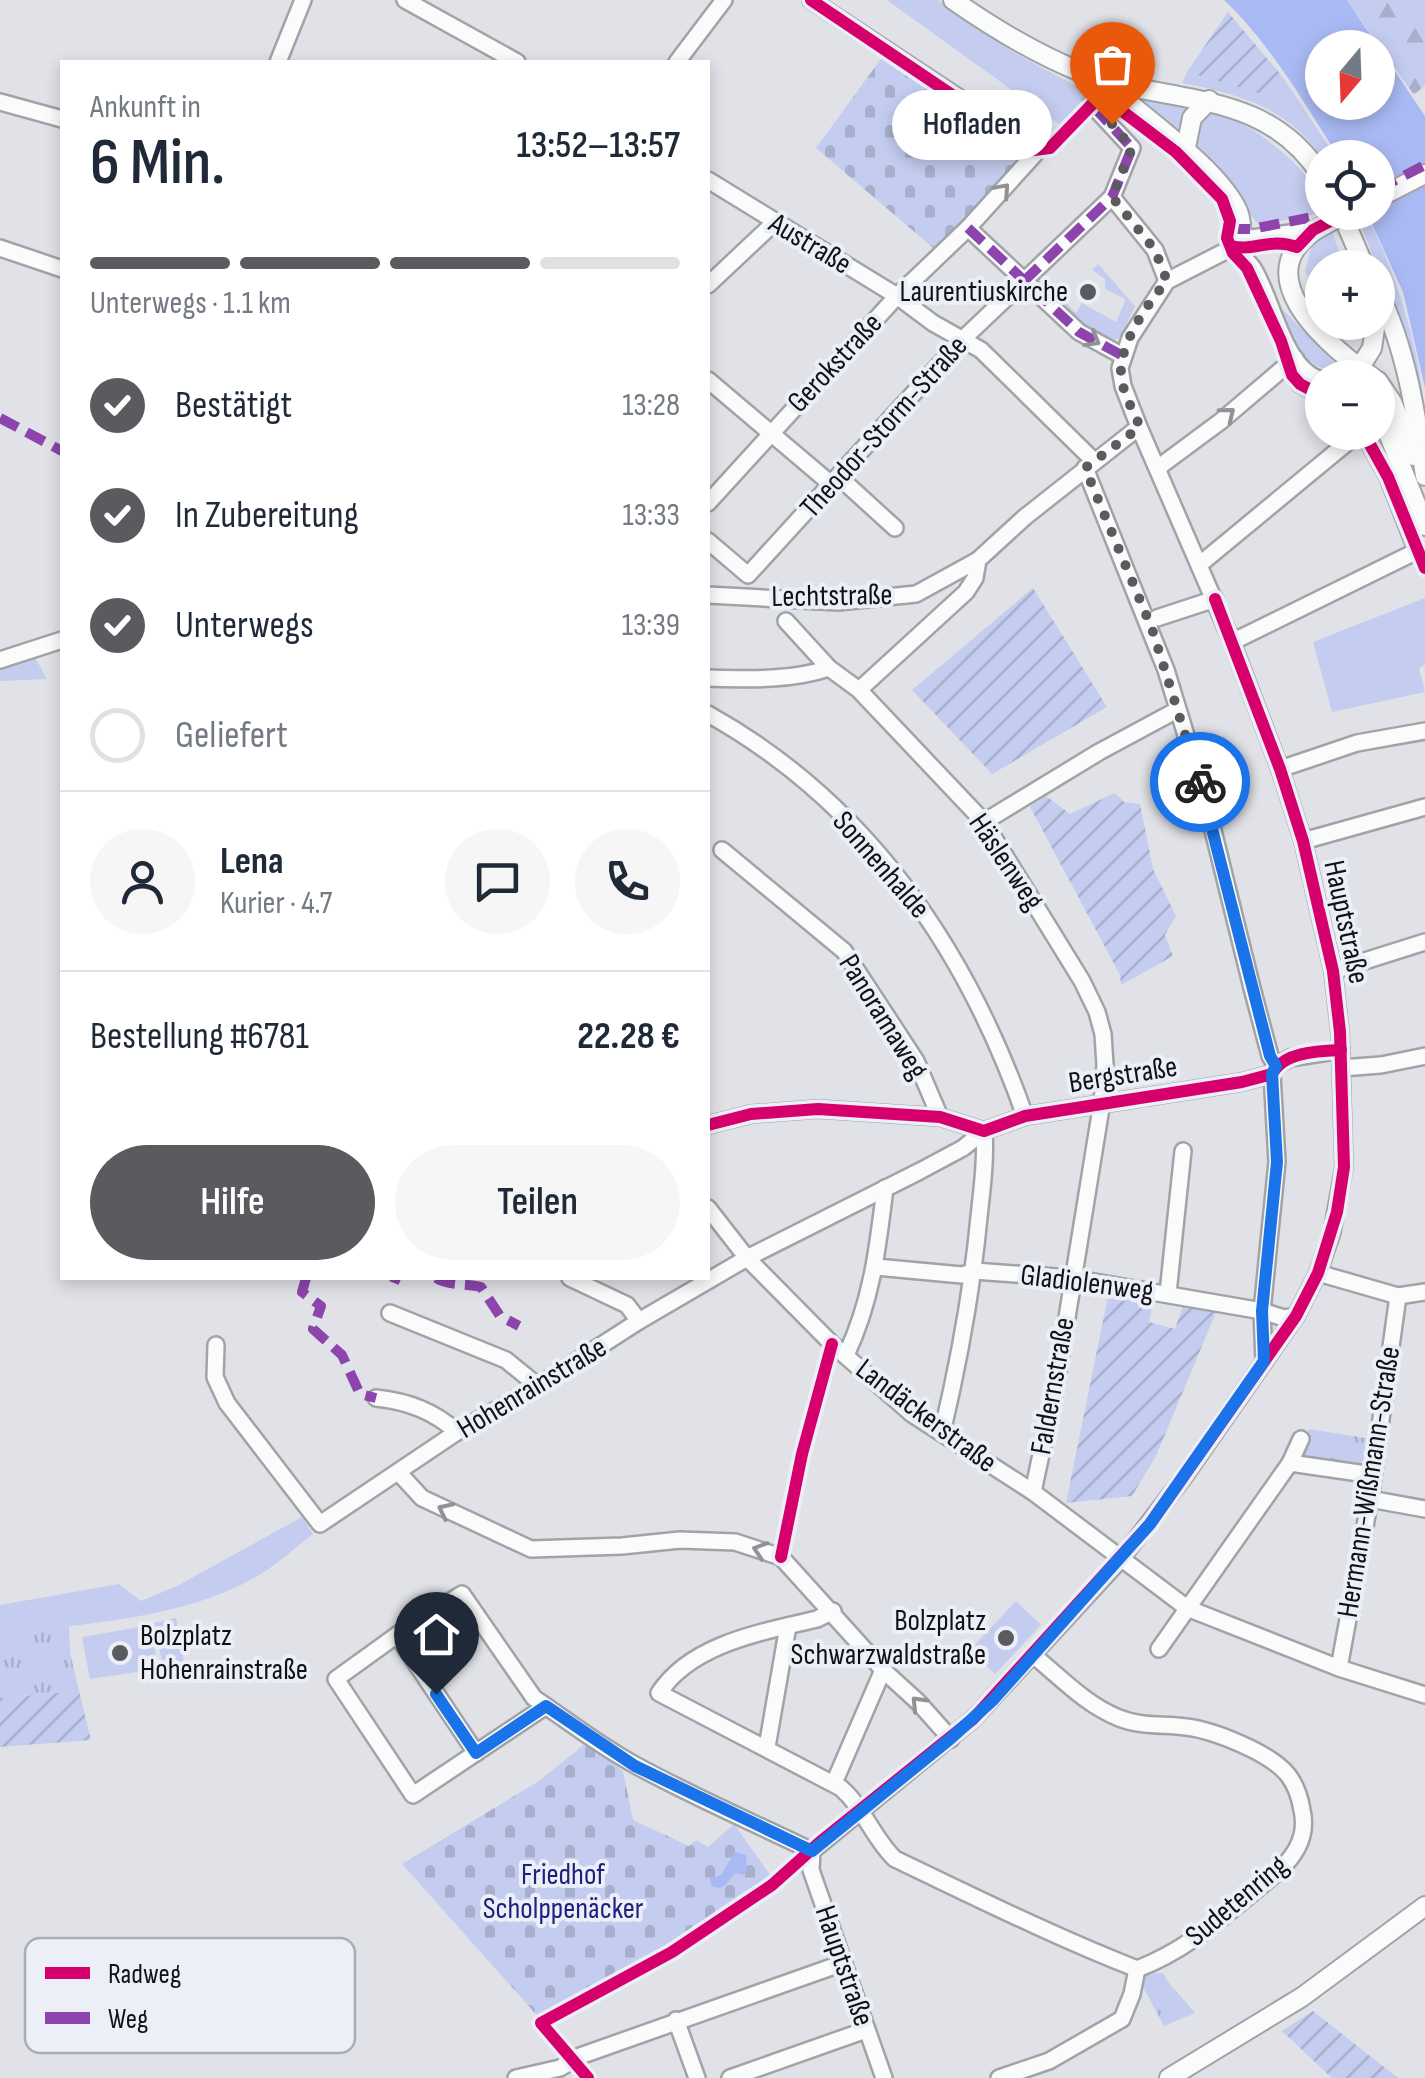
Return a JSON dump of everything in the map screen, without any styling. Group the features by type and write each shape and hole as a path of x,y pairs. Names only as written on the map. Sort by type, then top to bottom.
{"main road":[{"path":"953,0 1040,54 1100,78 1209,100 1265,122 1305,155"},
{"path":"1100,78 1184,152 1234,203 1242,224 1236,244"},
{"path":"1184,152 1192,118 1209,100"},
{"path":"1395,189 1425,174"},
{"path":"1305,314 1291,295 1288,281 1296,248 1313,230"},
{"path":"1395,331 1425,476"},
{"path":"1327,340 1347,360"},
{"path":"1395,410 1425,485"},
{"path":"1395,450 1425,526"},
{"path":"1169,2078 1302,1997 1425,1906"}],"street":[{"path":"279,60 303,0"},
{"path":"405,0 513,60"},
{"path":"679,60 724,0"},
{"name":"Gerokstraße","path":"710,502 897,296 968,228 1031,159 1034,150 811,0"},
{"path":"0,102 60,118"},
{"path":"1091,104 1132,148 1112,197 1155,250 1167,281"},
{"name":"Austraße","path":"710,181 981,350 1090,464"},
{"name":"Theodor-Storm-Straße","path":"710,543 748,575 963,339 1112,197"},
{"path":"710,283 774,223"},
{"path":"968,228 1079,332 1123,356 1137,326 1167,281 1236,244 1263,235 1313,230"},
{"path":"1236,244 1256,271 1300,384 1305,387"},
{"path":"0,248 60,268"},
{"name":"Hauptstraße","path":"884,2078 812,1870 812,1851 950,1739 1034,1655 1121,1559 1176,1489 1296,1316 1318,1273 1344,1167 1333,971 1303,841 1232,642 1121,377 1123,356"},
{"path":"1291,358 1305,371"},
{"path":"1159,468 1291,358"},
{"path":"710,382 895,528"},
{"name":"Lechtstraße","path":"710,595 838,602 916,594 978,560 1090,464 1140,427"},
{"path":"1199,564 1340,450"},
{"path":"1232,642 1417,551 1388,477 1372,450"},
{"path":"1090,464 1146,613 1204,794 1274,1070 1277,1162 1262,1311 1264,1361"},
{"path":"859,690 966,592 975,578 978,560"},
{"path":"1158,618 1215,599"},
{"name":"Häslenweg","path":"786,621 829,668 859,690 984,822 1097,1012 1105,1064 1102,1102"},
{"path":"0,660 60,641"},
{"path":"710,678 811,674 829,668"},
{"path":"984,822 1177,710"},
{"name":"Sonnenhalde","path":"710,715 793,768 907,887 976,996 1025,1116"},
{"path":"1280,769 1357,743 1425,731"},
{"path":"1303,841 1425,807"},
{"name":"Panoramaweg","path":"722,850 844,951 916,1062 940,1117"},
{"path":"1333,971 1425,942"},
{"name":"Bergstraße","path":"748,1258 963,1148 984,1132 1025,1116 1242,1082 1274,1070 1290,1058 1340,1050"},
{"path":"1341,1068 1425,1056"},
{"name":"Faldernstraße","path":"1034,1492 1057,1379 1102,1102"},
{"path":"710,1124 751,1114 818,1109 940,1117 984,1132 974,1271 942,1433"},
{"path":"1168,1293 1183,1151"},
{"path":"846,1355 876,1267 884,1188"},
{"name":"Landäckerstraße","path":"710,1210 748,1258 912,1414 1034,1492 1187,1608 1339,1668 1425,1695"},
{"name":"Hohenrainstraße","path":"710,1280 748,1258"},
{"name":"Gladiolenweg","path":"876,1267 962,1275 974,1271 1071,1278 1168,1293 1284,1318 1296,1316"},
{"path":"1318,1273 1398,1296 1425,1292"},
{"path":"574,1280 627,1305 639,1321"},
{"name":"Hohenrainstraße","path":"216,1345 215,1376 227,1403 320,1524 456,1432 710,1280"},
{"name":"Hermann-Wißmann-Straße","path":"1339,1668 1370,1498 1398,1296"},
{"path":"390,1313 506,1360 538,1386"},
{"path":"376,1398 396,1400 438,1416 456,1432"},
{"path":"1160,1649 1302,1439"},
{"path":"1290,1462 1373,1475"},
{"path":"399,1473 422,1498 530,1550 680,1540 735,1542 781,1556 950,1739"},
{"path":"1370,1498 1425,1509"},
{"path":"546,1706 413,1795 336,1679 462,1594 534,1698 546,1706 635,1766 812,1851"},
{"path":"833,1611 708,1650 666,1681 659,1693 834,1783 861,1810 895,1859 1024,1917 1073,1944 1137,1969 1122,2019 1048,2061 999,2078"},
{"path":"767,1747 788,1626"},
{"path":"396,1635 476,1753"},
{"name":"Sudetenring","path":"1034,1655 1094,1706 1111,1714 1144,1724 1214,1732 1250,1748 1287,1772 1298,1793 1304,1832 1286,1866 1194,1941 1137,1969"},
{"path":"834,1783 883,1670"},
{"path":"516,2078 560,2068 580,2056 676,2020 843,1963"},
{"path":"676,2020 697,2078"},
{"path":"730,2078 866,2030"}],"green space":[{"path":"887,0 938,0 1011,51 1093,95 1059,124"},
{"path":"1347,0 1425,0 1425,85 1414,95 1395,68 1395,30 1368,30"},
{"path":"1228,12 1282,76 1268,96 1187,72"},
{"path":"883,56 1026,157 938,252 816,148"},
{"path":"1187,72 1268,96 1282,76 1305,110 1305,120 1311,120 1325,140 1308,140 1278,115 1243,98 1182,83"},
{"path":"1126,95 1191,108 1181,135"},
{"path":"1205,112 1236,121 1275,146 1305,176 1305,216 1259,225 1191,145 1197,121"},
{"path":"1363,230 1373,230 1382,250 1371,250"},
{"path":"1332,231 1338,250 1310,250 1312,244"},
{"path":"1098,264 1135,306 1121,336 1115,340 1092,334 1061,306 1064,301 1076,313 1082,303 1116,322 1126,299 1105,289 1105,279 1092,270"},
{"path":"1395,282 1415,349 1425,432 1395,322"},
{"path":"1280,307 1305,332 1305,340 1312,340 1332,360 1308,360"},
{"path":"1033,588 1107,707 992,774 912,690"},
{"path":"1425,598 1425,665 1419,668 1425,692 1332,712 1313,642"},
{"path":"33,654 47,679 0,681 0,663"},
{"path":"1115,793 1124,802 1140,804 1153,869 1176,916 1165,935 1173,956 1121,985 1120,975 1030,807 1046,796 1070,814"},
{"path":"1109,1291 1153,1299 1149,1322 1175,1329 1183,1306 1217,1310 1156,1456 1132,1496 1066,1503"},
{"path":"1309,1429 1372,1439 1366,1466 1299,1459"},
{"path":"302,1517 313,1534 264,1572 234,1588 136,1617 0,1634 0,1605 119,1584 141,1601 177,1586"},
{"name":"Bolzplatz Schwarzwaldstraße","path":"1016,1601 1041,1625 995,1674 970,1650"},
{"path":"176,1618 184,1662 163,1666 154,1623"},
{"path":"69,1625 70,1653 79,1691 0,1698 0,1634"},
{"name":"Bolzplatz Hohenrainstraße","path":"151,1625 158,1669 90,1679 82,1637"},
{"path":"79,1691 91,1740 0,1747 0,1698"},
{"name":"Friedhof Scholppenäcker","path":"586,1743 623,1771 633,1820 689,1846 696,1840 708,1847 734,1824 773,1879 671,1951 542,2021 402,1864 539,1781"},
{"path":"1163,1973 1195,2013 1164,2026 1143,1987 1145,1974"},
{"path":"1313,2011 1398,2078 1332,2078 1282,2031"}],"water":[{"path":"1224,0 1347,0 1367,30 1305,30 1305,104 1257,36"},
{"path":"1395,71 1425,116 1425,388 1403,292 1395,274 1395,250 1384,250 1375,230 1395,230 1395,140 1328,140 1315,120 1395,120"},
{"path":"735,1852 746,1855 747,1871 743,1875 735,1873 723,1887 711,1886 710,1878 721,1875"}],"marked path":[{"path":"1024,281 1112,197 1132,148 1091,104"},
{"path":"1395,180 1425,165"},
{"path":"1230,229 1252,229 1305,219"},
{"path":"968,228 1079,332 1123,356"},
{"path":"0,418 60,450"},
{"path":"305,1280 302,1292 321,1306 313,1329 342,1355 360,1394 376,1398"},
{"path":"441,1280 481,1287 500,1316 519,1326"}],"cycle path":[{"path":"811,0 1034,150 1050,148 1101,95 1176,152 1222,199 1230,221 1227,238 1233,253 1247,268 1281,341 1292,375 1305,387"},
{"path":"1231,246 1278,243 1297,247 1313,230"},
{"path":"1373,450 1425,568"},
{"path":"588,2078 541,2023 672,1952 772,1885 973,1719 1150,1524 1296,1316 1318,1273 1337,1212 1344,1167 1340,1032 1333,971 1303,841 1215,599"},
{"path":"710,1124 751,1114 818,1109 940,1117 984,1131 1025,1116 1242,1082 1272,1074 1293,1057 1341,1050"},
{"path":"781,1557 802,1454 832,1344"}],"way so far":[{"path":"1112,124 1132,148 1112,197 1155,250 1167,281 1130,338 1120,368 1140,427 1085,468 1152,629 1200,782"}],"place":[{"name":"Hofladen","path":"1112,124"},
{"name":"Laurentiuskirche","path":"1088,292"},
{"name":"Bolzplatz Schwarzwaldstraße","path":"1006,1638"},
{"name":"Bolzplatz Hohenrainstraße","path":"120,1653"}],"route":[{"path":"436,1694 476,1753 546,1706 635,1766 812,1851 973,1719 1121,1559 1184,1478 1264,1361 1262,1311 1277,1162 1272,1074 1276,1066 1270,1056 1200,782"}]}
